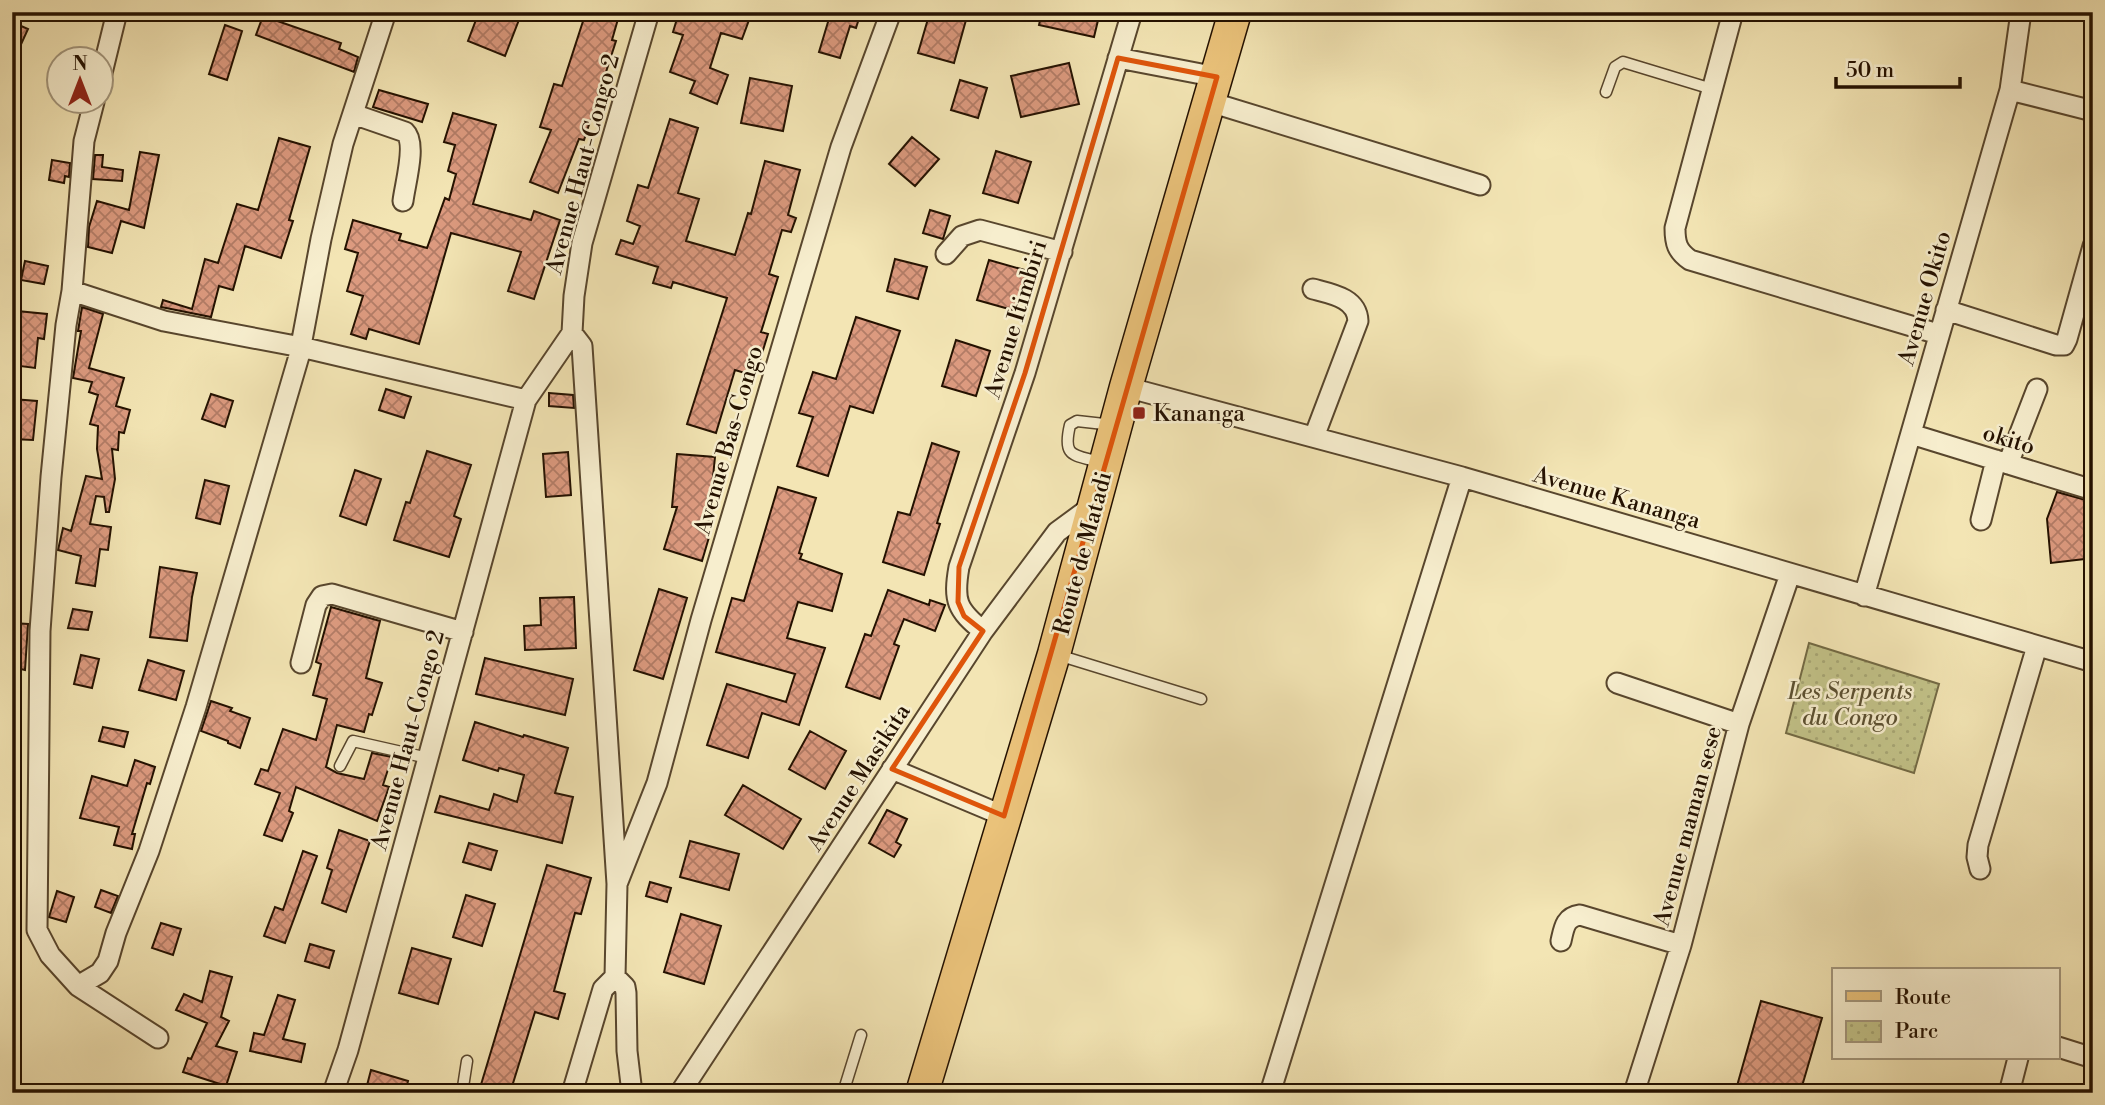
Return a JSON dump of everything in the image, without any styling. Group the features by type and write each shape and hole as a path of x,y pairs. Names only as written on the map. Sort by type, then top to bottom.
{"main road":[{"name":"Route de Matadi","path":"925,1092 1004,816 1054,654 1126,387 1235,12"}],"street":[{"path":"109,46 117,12"},
{"path":"78,985 100,973 108,961 116,933 149,851 196,707 301,346 320,239 343,144 386,12"},
{"name":"Avenue Haut-Congo 2","path":"333,1093 348,1050 526,400 572,332 582,243 649,12"},
{"name":"Avenue Bas-Congo","path":"617,884 657,783 701,620 841,147 891,12"},
{"name":"Avenue Itimbiri","path":"983,631 964,615 958,602 956,584 959,568 1025,373 1132,12"},
{"path":"1733,12 1675,228 1679,253 1690,260 1938,334"},
{"name":"Avenue Okito","path":"1864,596 2010,90 2021,12"},
{"path":"1118,58 1213,89 1480,185"},
{"path":"2010,90 2093,111"},
{"path":"353,114 410,136 411,147 403,201"},
{"path":"90,116 84,141 72,291 66,325 51,477 40,631 37,930 50,955 78,985 158,1038"},
{"path":"946,254 962,236 980,230 1062,252"},
{"path":"1946,310 2056,345 2064,345 2093,246"},
{"path":"1313,289 1349,302 1357,310 1358,321 1314,437"},
{"path":"72,291 164,321 301,346 526,400"},
{"path":"572,332 582,346 617,884 615,977 603,989 572,1093"},
{"name":"Avenue Kananga","path":"1126,387 1462,477 2093,662"},
{"name":"okito","path":"2002,462 2037,389"},
{"name":"okito","path":"1911,434 2093,490"},
{"path":"1981,520 2002,462"},
{"path":"1270,1093 1462,477"},
{"name":"Avenue Masikita","path":"680,1093 983,631 1057,532 1096,503"},
{"name":"Avenue maman sese","path":"1634,1093 1681,945 1739,724 1790,573"},
{"path":"301,663 316,605 322,596 331,594 463,632"},
{"path":"1980,869 1978,845 2038,646"},
{"path":"1617,683 1739,724"},
{"path":"892,769 1004,816"},
{"path":"1560,941 1566,922 1572,916 1580,915 1681,945"},
{"path":"615,977 625,987 626,993 627,1051 632,1093"},
{"path":"2060,1048 2093,1058"},
{"path":"2009,1093 2017,1060"}],"lane":[{"path":"1606,92 1615,66 1623,62 1712,89"},
{"path":"1106,465 1073,454 1068,449 1066,444 1070,425 1077,421 1116,425"},
{"path":"1054,654 1201,699"},
{"path":"340,766 353,741 428,758"},
{"path":"843,1093 861,1035"},
{"path":"467,1061 464,1087 474,1093"}],"highlighted area":[{"path":"1118,58 1217,77 1004,816 892,769 983,631 964,616 958,602 959,567 1025,373"}],"green space":[{"name":"Les Serpents du Congo","path":"1809,643 1939,684 1914,773 1786,733"}],"building":[{"path":"479,12 522,12 505,56 468,41"},
{"path":"586,12 620,12 612,40 616,41 584,140 579,139 558,193 530,182 551,130 540,127 554,84 562,86"},
{"path":"679,12 752,12 742,39 721,33 710,68 728,75 717,104 690,93 695,81 670,72 683,35 673,32"},
{"path":"831,12 861,12 856,28 850,26 840,58 819,52"},
{"path":"930,12 966,20 954,63 918,53"},
{"path":"1042,12 1100,12 1094,37 1039,25"},
{"path":"263,16 341,43 339,49 358,57 354,72 256,35"},
{"path":"12,22 28,29 12,64"},
{"path":"225,25 242,31 227,80 209,74"},
{"path":"1069,63 1079,104 1021,117 1011,76"},
{"path":"750,78 792,86 783,131 741,123"},
{"path":"960,80 987,88 978,118 951,110"},
{"path":"379,90 428,104 422,122 373,107"},
{"path":"453,113 496,125 473,204 531,220 534,211 560,220 534,299 508,291 521,252 451,233 419,344 369,329 366,339 351,334 363,296 347,291 358,253 345,249 353,220 401,234 399,240 427,248 445,198 449,200 456,174 448,171 455,145 444,142"},
{"path":"670,119 698,128 678,193 699,199 686,241 735,255 748,213 751,214 765,161 800,170 788,215 796,218 791,232 782,230 769,274 778,277 761,332 768,334 755,376 735,370 716,433 687,424 727,298 673,282 671,288 653,283 658,267 616,254 621,240 633,244 640,226 627,221 638,185 648,188"},
{"path":"912,137 939,159 915,186 889,164"},
{"path":"279,138 310,147 289,220 293,221 281,258 245,246 233,290 219,286 211,317 161,307 163,300 192,309 205,259 218,263 237,204 258,210"},
{"path":"996,151 1031,162 1018,203 983,193"},
{"path":"140,152 159,155 144,228 121,221 112,253 88,247 89,227 97,201 129,210"},
{"path":"95,155 103,155 102,167 123,170 122,181 93,179"},
{"path":"52,160 70,163 69,177 65,176 64,183 49,180"},
{"path":"930,210 950,216 943,239 923,233"},
{"path":"895,259 927,267 918,299 887,291"},
{"path":"989,260 1028,271 1016,311 977,300"},
{"path":"25,261 48,266 44,284 21,280"},
{"path":"82,307 103,314 89,368 124,378 116,406 130,410 124,433 119,432 118,450 112,449 115,479 109,512 106,512 104,497 96,496 90,524 111,527 108,550 100,549 95,586 76,583 81,556 58,550 63,528 71,531 86,476 102,479 97,449 98,426 90,424 98,395 89,392 92,382 73,378"},
{"path":"17,311 47,314 44,339 38,338 35,368 12,365"},
{"path":"856,317 900,331 873,413 850,406 828,476 797,466 813,417 799,413 813,372 836,379"},
{"path":"956,340 990,351 976,396 942,386"},
{"path":"386,389 411,397 404,418 379,410"},
{"path":"549,393 573,395 574,408 549,406"},
{"path":"211,394 233,401 225,427 202,419"},
{"path":"12,399 37,401 33,440 12,439"},
{"path":"932,443 959,452 924,575 883,562 898,512 910,515"},
{"path":"427,451 471,465 454,516 461,519 449,557 394,540 406,502 410,503"},
{"path":"568,452 571,495 546,497 543,454"},
{"path":"677,454 715,457 708,526 712,527 702,561 664,549 677,507 672,507"},
{"path":"355,470 381,479 366,525 340,516"},
{"path":"205,480 229,486 220,524 196,518"},
{"path":"778,487 816,498 799,553 802,554 800,559 842,574 832,611 798,602 787,638 825,648 799,725 762,713 748,758 707,745 727,684 786,702 795,674 716,652 732,598 744,601"},
{"path":"2057,492 2093,502 2093,558 2051,563 2047,519"},
{"path":"160,567 197,573 187,641 150,637"},
{"path":"659,589 687,598 663,679 634,670"},
{"path":"888,590 929,605 930,600 945,605 935,631 904,619 894,644 899,646 880,699 846,687 865,634 871,636"},
{"path":"574,597 576,648 525,650 524,626 541,625 540,598"},
{"path":"331,607 380,621 366,678 382,683 364,732 337,725 326,767 337,773 364,779 372,753 392,757 383,785 389,787 377,821 296,787 289,811 293,813 282,841 264,835 280,793 255,784 261,769 268,771 283,729 316,740 327,699 313,695 321,664 316,662"},
{"path":"73,609 92,612 88,630 68,628"},
{"path":"12,623 28,624 25,670 12,667"},
{"path":"81,655 99,659 92,688 74,684"},
{"path":"485,658 573,679 565,715 476,694"},
{"path":"148,660 184,671 176,700 139,690"},
{"path":"211,701 250,718 240,748 201,731"},
{"path":"475,722 568,748 555,793 573,797 562,843 435,812 440,796 489,810 494,794 517,802 524,775 499,768 498,771 463,760"},
{"path":"103,727 128,732 124,747 99,741"},
{"path":"810,731 846,751 825,789 789,769"},
{"path":"135,760 155,767 150,784 147,783 132,834 135,834 132,849 114,845 119,827 80,818 92,776 127,786"},
{"path":"743,785 801,819 783,849 725,815"},
{"path":"887,810 907,819 896,842 901,845 894,857 869,843"},
{"path":"339,830 370,841 346,912 322,903 332,870 327,868"},
{"path":"690,841 739,854 729,890 680,877"},
{"path":"469,843 497,851 491,870 463,862"},
{"path":"303,851 317,856 285,943 264,936 275,907 283,910"},
{"path":"547,865 591,878 581,914 575,913 554,991 565,994 558,1019 535,1012 510,1093 497,1093 480,1088"},
{"path":"650,882 671,888 667,902 646,896"},
{"path":"101,890 118,896 111,913 95,907"},
{"path":"57,891 74,897 66,922 49,917"},
{"path":"466,895 495,904 482,946 453,937"},
{"path":"681,914 721,926 704,984 664,972"},
{"path":"161,923 181,929 173,955 152,948"},
{"path":"310,944 334,951 329,968 305,961"},
{"path":"412,948 451,959 438,1004 399,993"},
{"path":"210,971 232,977 221,1017 229,1021 216,1046 237,1052 226,1086 183,1072 207,1023 176,1010 184,994 202,1002"},
{"path":"278,995 295,1000 283,1039 305,1044 301,1062 250,1051 254,1033 264,1035"},
{"path":"1761,1001 1822,1018 1800,1093 1735,1093"},
{"path":"371,1070 408,1081 405,1093 365,1093"}],"place":[{"name":"Kananga","path":"1139,413"}]}
